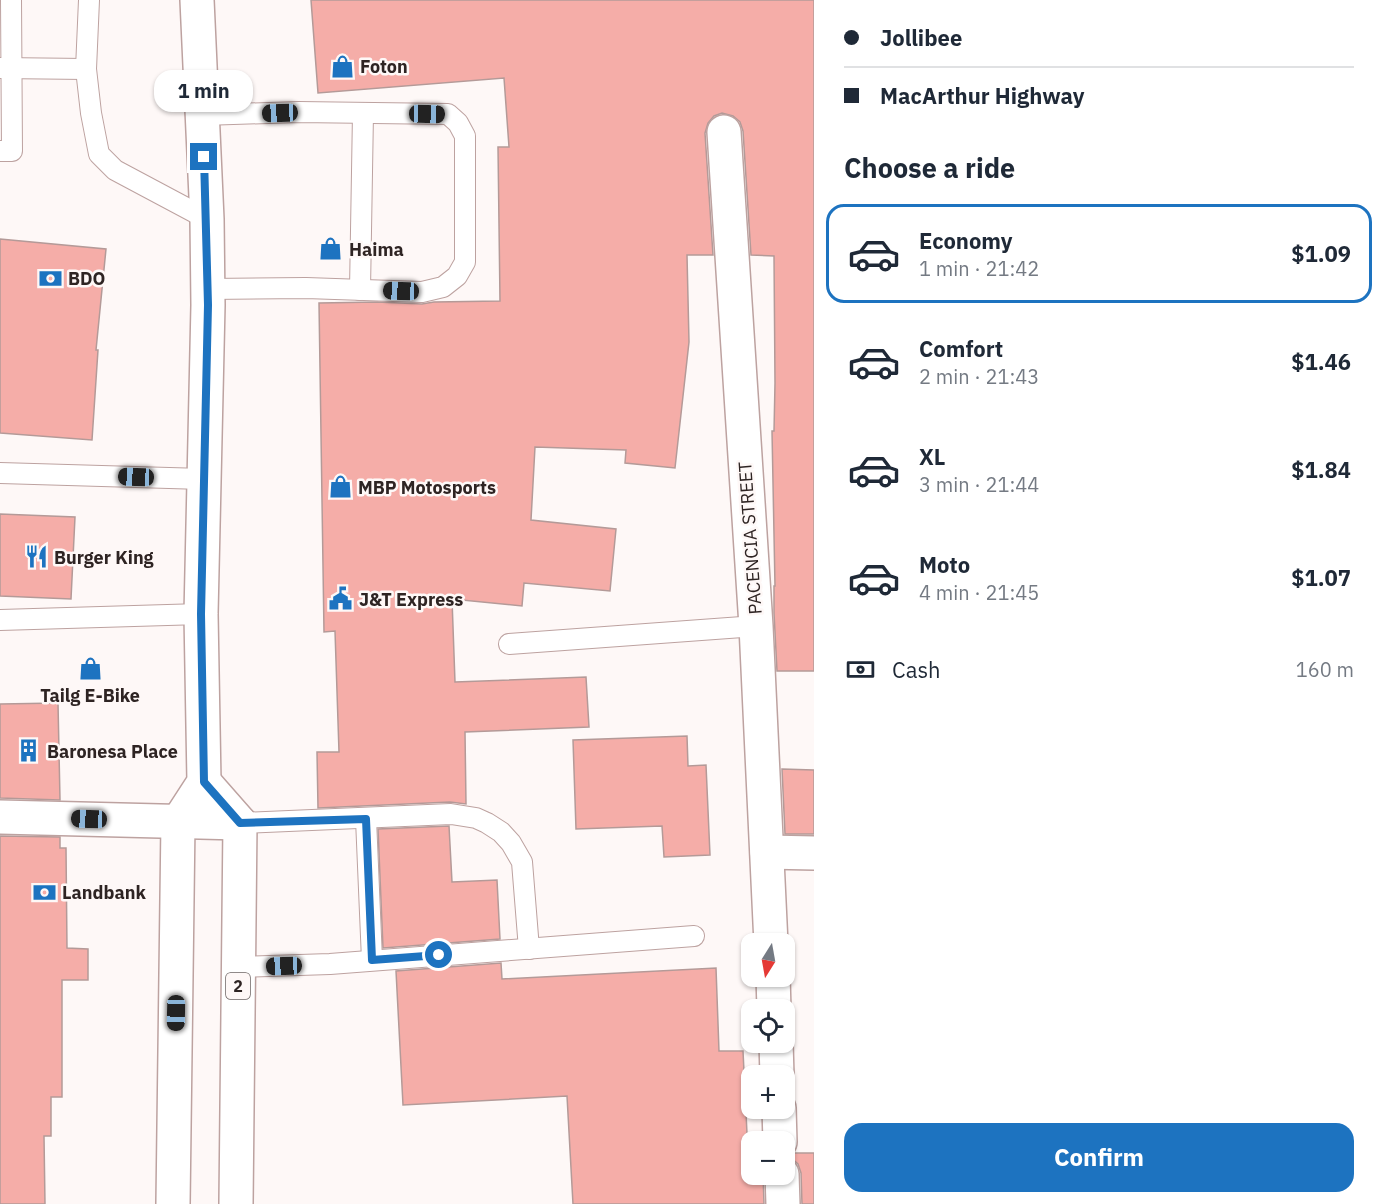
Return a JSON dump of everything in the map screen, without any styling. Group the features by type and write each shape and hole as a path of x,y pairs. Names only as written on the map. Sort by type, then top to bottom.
{"main road":[{"path":"173,1204 178,822 204,782 201,614 208,289 197,0"},
{"name":"PACENCIA STREET","path":"724,132 756,626 771,933"},
{"path":"204,782 240,823"},
{"path":"0,817 240,823"},
{"name":"2","path":"236,1204 240,823"},
{"path":"767,852 814,853"},
{"path":"782,1185 783,1204"}],"lane":[{"path":"0,151 12,151 5,68 11,0"},
{"path":"89,0 86,69 99,154 115,170 207,219"},
{"path":"5,68 86,69"},
{"path":"203,115 299,112 448,114 458,123 465,136 465,262 457,276 443,287 422,292 306,288 208,289"},
{"path":"360,290 363,113"},
{"path":"0,473 204,479"},
{"path":"0,620 201,614"},
{"path":"509,644 756,626"},
{"path":"240,823 451,814 476,818 501,832 511,843 522,862 529,949"},
{"path":"366,819 372,960"},
{"path":"238,967 330,964 694,936"}],"building":[{"path":"311,0 814,0 814,671 777,671 772,431 774,431 775,383 774,256 751,255 743,131 740,122 733,116 722,113 714,116 708,123 705,133 713,255 687,255 689,342 675,468 625,463 626,450 535,447 531,520 616,529 610,591 524,583 522,606 452,599 455,682 586,677 589,727 465,732 466,804 450,802 318,808 317,752 339,752 335,631 324,632 319,303 422,304 500,301 498,147 509,147 504,78 318,93"},
{"path":"0,239 106,249 96,350 98,350 92,440 0,433"},
{"name":"Burger King","path":"0,514 75,517 71,599 0,596"},
{"name":"Baronesa Place","path":"58,703 60,800 0,798 0,704"},
{"path":"687,736 688,766 706,765 710,855 664,857 662,826 576,829 573,740"},
{"path":"782,769 814,770 814,834 785,834"},
{"path":"449,826 452,882 497,880 500,939 383,948 378,829"},
{"path":"0,836 60,837 60,848 66,848 67,948 88,949 88,980 62,980 62,1097 51,1097 51,1136 44,1136 45,1204 0,1204"},
{"path":"501,963 502,979 716,968 719,1051 741,1051 743,1053 741,1119 746,1119 747,1131 741,1131 741,1185 763,1185 764,1204 573,1204 567,1096 403,1105 396,971"},
{"path":"795,1153 814,1153 814,1204 802,1204 801,1173 795,1161"}],"place":[{"name":"Foton","path":"342,66"},
{"name":"Haima","path":"331,249"},
{"name":"BDO","path":"50,278"},
{"name":"MBP Motosports","path":"340,487"},
{"name":"Burger King","path":"36,557"},
{"name":"J&T Express","path":"341,599"},
{"name":"Tailg E-Bike","path":"90,669"},
{"name":"Baronesa Place","path":"29,751"},
{"name":"Landbank","path":"44,892"}],"route":[{"path":"204,157 208,305 201,614 204,782 240,823 366,819 372,960 439,955"}]}
